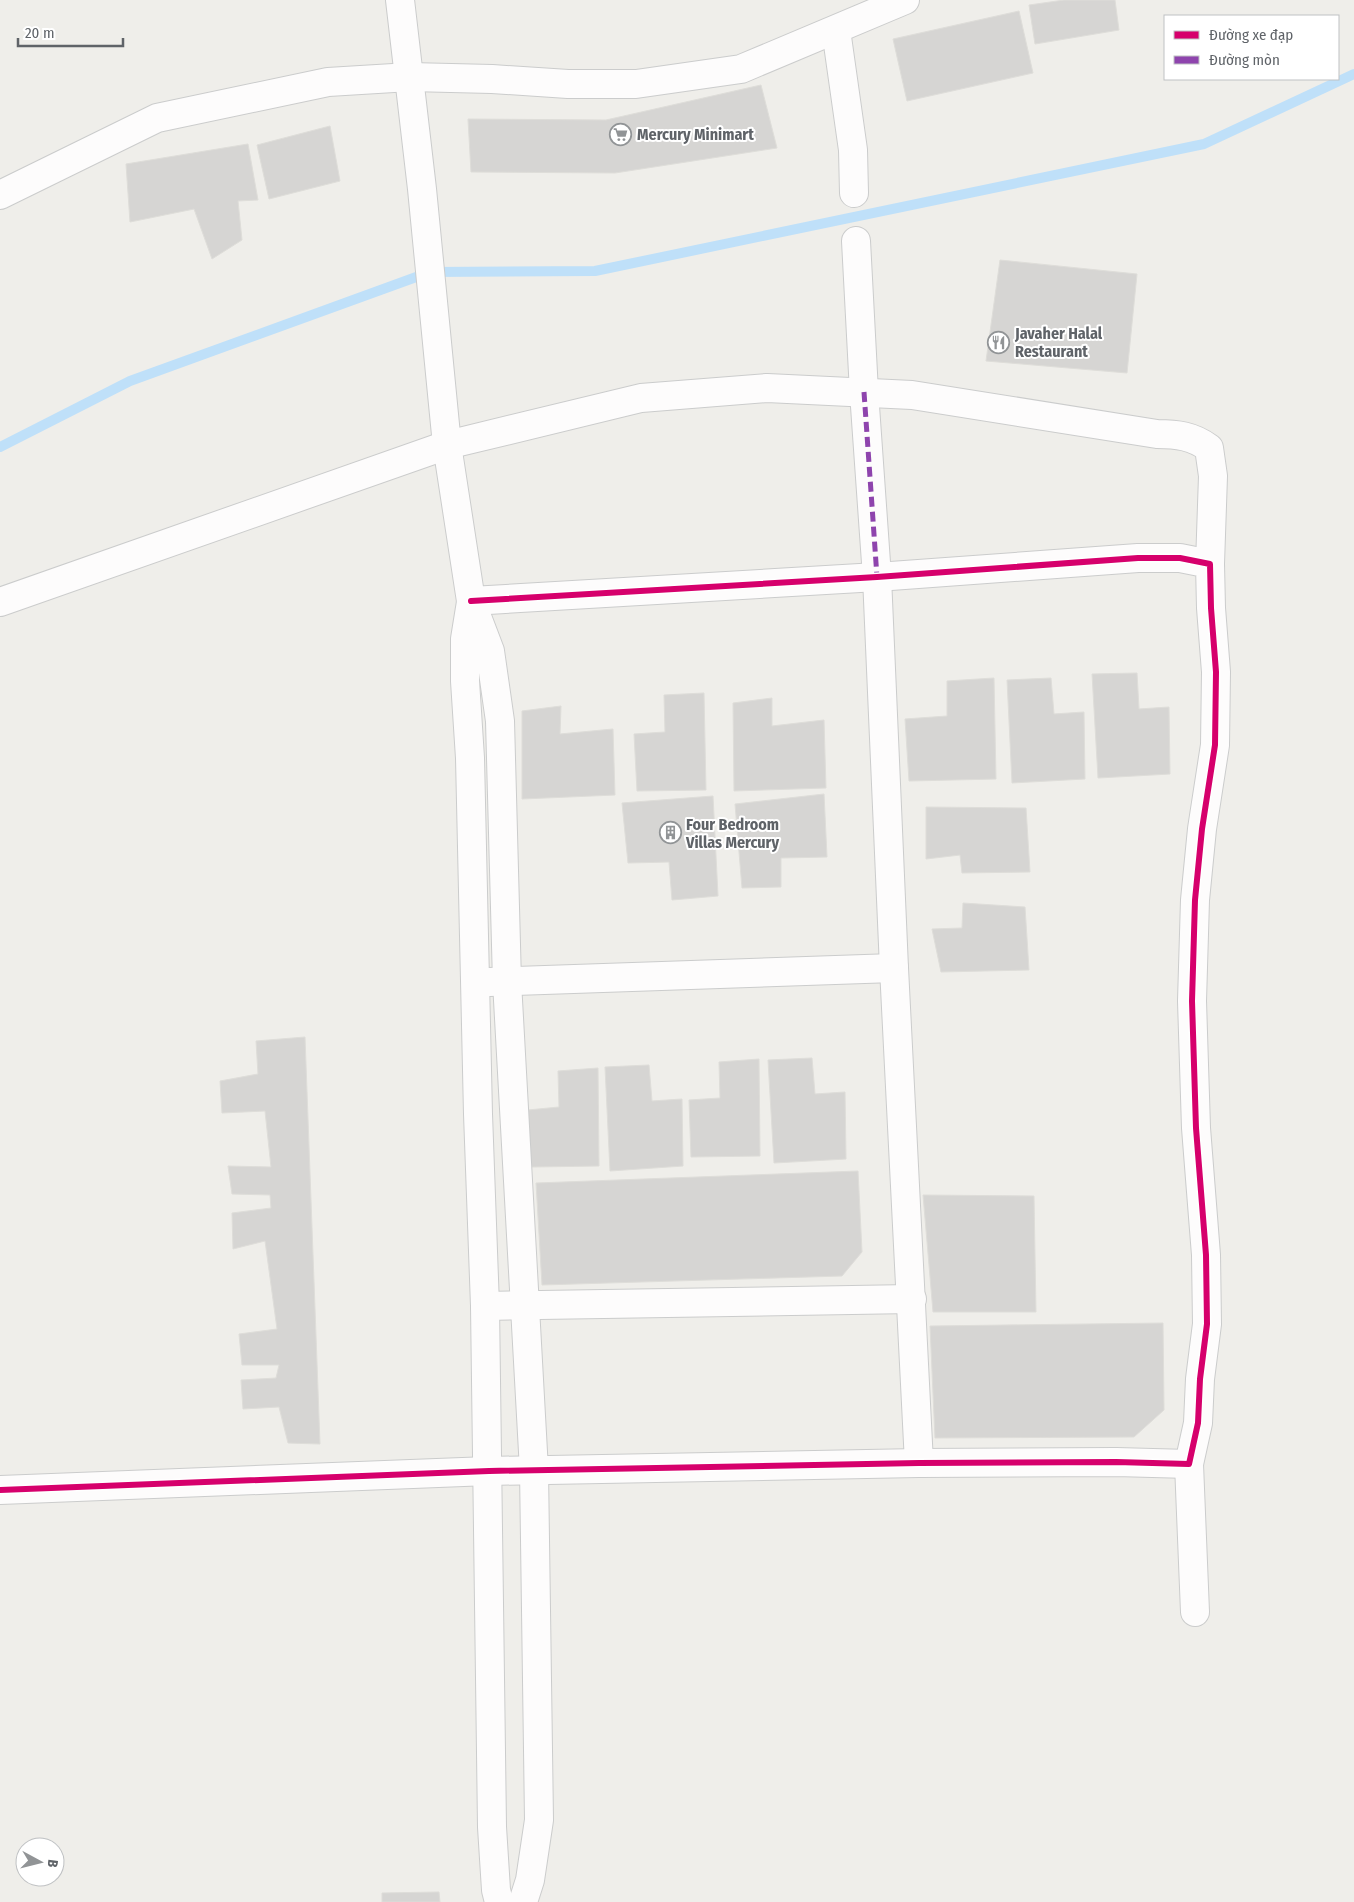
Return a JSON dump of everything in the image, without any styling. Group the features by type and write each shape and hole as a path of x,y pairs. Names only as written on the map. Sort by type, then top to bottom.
{"street":[{"path":"400,0 422,189 447,445 471,601 490,651 500,721 506,982 534,1470 539,1820 530,1880 523,1902"},
{"path":"0,195 157,118 328,82 410,77 492,79 568,84 636,84 741,69 905,0"},
{"path":"836,30 852,150 854,193"},
{"path":"856,241 877,577 894,968 919,1463"},
{"path":"0,602 447,445 641,398 767,388 912,395 1157,434 1177,434 1197,439 1209,448 1213,476 1210,564 1216,672 1215,745 1202,829 1196,891 1192,1001 1196,1128 1206,1255 1207,1324 1200,1379 1198,1423 1189,1464 1195,1612"},
{"path":"471,601 877,577 1138,558 1180,558 1210,564"},
{"path":"471,601 465,639 465,681 470,758 474,983 485,1306 492,1827 496,1890 500,1902"},
{"path":"474,983 894,968"},
{"path":"485,1306 912,1299"},
{"path":"0,1490 488,1471 919,1463 1116,1462 1189,1464"}],"building":[{"path":"1064,0 1115,0 1119,30 1035,44 1029,5"},
{"path":"1019,11 1033,73 907,101 893,39"},
{"name":"Mercury Minimart","path":"761,85 777,148 615,173 471,172 468,119 606,120"},
{"path":"330,126 340,181 269,199 257,145"},
{"path":"248,144 258,200 238,201 242,240 212,259 194,209 130,222 126,164"},
{"path":"1000,260 1137,274 1127,373 986,361"},
{"path":"1137,673 1139,709 1169,707 1170,774 1098,778 1092,674"},
{"path":"994,678 996,779 909,781 905,719 947,716 947,681"},
{"path":"1051,678 1054,714 1084,712 1085,779 1012,783 1007,680"},
{"name":"Four Bedroom Villas Mercury","path":"704,693 706,790 637,791 634,734 665,732 664,695"},
{"name":"Four Bedroom Villas Mercury","path":"772,698 772,726 824,720 826,788 734,791 733,703"},
{"path":"561,706 560,734 613,729 615,795 522,799 522,711"},
{"name":"Four Bedroom Villas Mercury","path":"824,794 827,857 781,858 781,887 742,888 735,804"},
{"name":"Four Bedroom Villas Mercury","path":"713,796 718,896 672,900 669,862 628,863 622,803"},
{"path":"926,807 1026,808 1030,872 962,873 960,855 926,859"},
{"path":"963,903 1025,907 1029,970 941,972 932,929 962,928"},
{"path":"305,1037 320,1444 288,1443 279,1407 243,1409 241,1380 276,1378 279,1365 242,1365 239,1334 277,1329 265,1241 233,1249 232,1213 271,1208 270,1195 232,1194 228,1166 271,1167 265,1111 222,1113 220,1081 258,1074 256,1041"},
{"path":"812,1058 815,1094 845,1092 846,1159 774,1163 768,1060"},
{"path":"759,1059 760,1156 691,1157 689,1100 720,1098 719,1062"},
{"path":"649,1065 652,1101 682,1099 683,1166 610,1171 605,1067"},
{"path":"598,1068 599,1166 531,1167 528,1110 559,1107 558,1071"},
{"path":"858,1171 862,1252 842,1276 542,1285 536,1183"},
{"path":"923,1195 1034,1196 1036,1312 933,1312"},
{"path":"1163,1323 1164,1410 1134,1437 935,1438 930,1326"},
{"path":"439,1892 440,1902 382,1902 382,1893"}],"waterway":[{"path":"0,447 130,381 430,272 595,271 1204,144 1354,74"}],"marked path":[{"path":"864,392 877,577"}],"cycle path":[{"path":"0,1490 489,1471 919,1463 1116,1462 1189,1464 1198,1423 1200,1379 1207,1324 1206,1255 1196,1128 1192,1001 1195,900 1202,829 1215,745 1216,672 1210,564 1180,558 1138,558 877,577 471,601"}],"place":[{"name":"Mercury Minimart","path":"621,134"},
{"name":"Javaher Halal Restaurant","path":"999,342"},
{"name":"Four Bedroom Villas Mercury","path":"670,833"}]}
